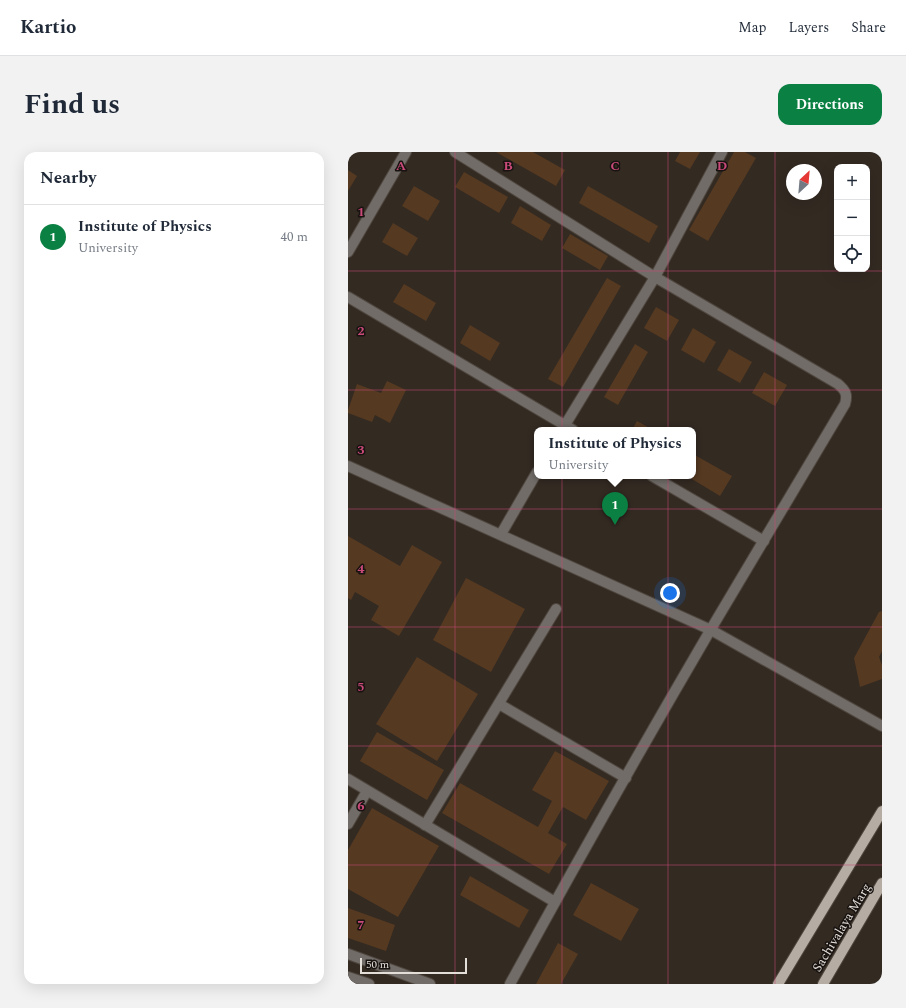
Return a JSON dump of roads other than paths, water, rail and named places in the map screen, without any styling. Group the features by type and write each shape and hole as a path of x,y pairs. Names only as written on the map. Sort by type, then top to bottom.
{"main road":[{"path":"778,984 882,811"},
{"name":"Sachivalaya Marg","path":"822,984 882,883"}],"street":[{"path":"348,252 406,152"},
{"path":"455,152 655,277 838,384 844,389 847,396 845,404 710,630 510,984"},
{"path":"568,427 655,277 722,152"},
{"path":"348,297 565,427"},
{"path":"348,466 710,630 882,726"},
{"path":"501,534 534,477"},
{"path":"657,479 764,541"},
{"path":"425,825 556,609"},
{"path":"499,704 626,778"},
{"path":"348,779 555,902"},
{"path":"348,824 367,791"},
{"path":"348,954 430,984"},
{"path":"348,977 369,984"}],"place":[{"name":"Institute of Physics","path":"615,525"}]}
